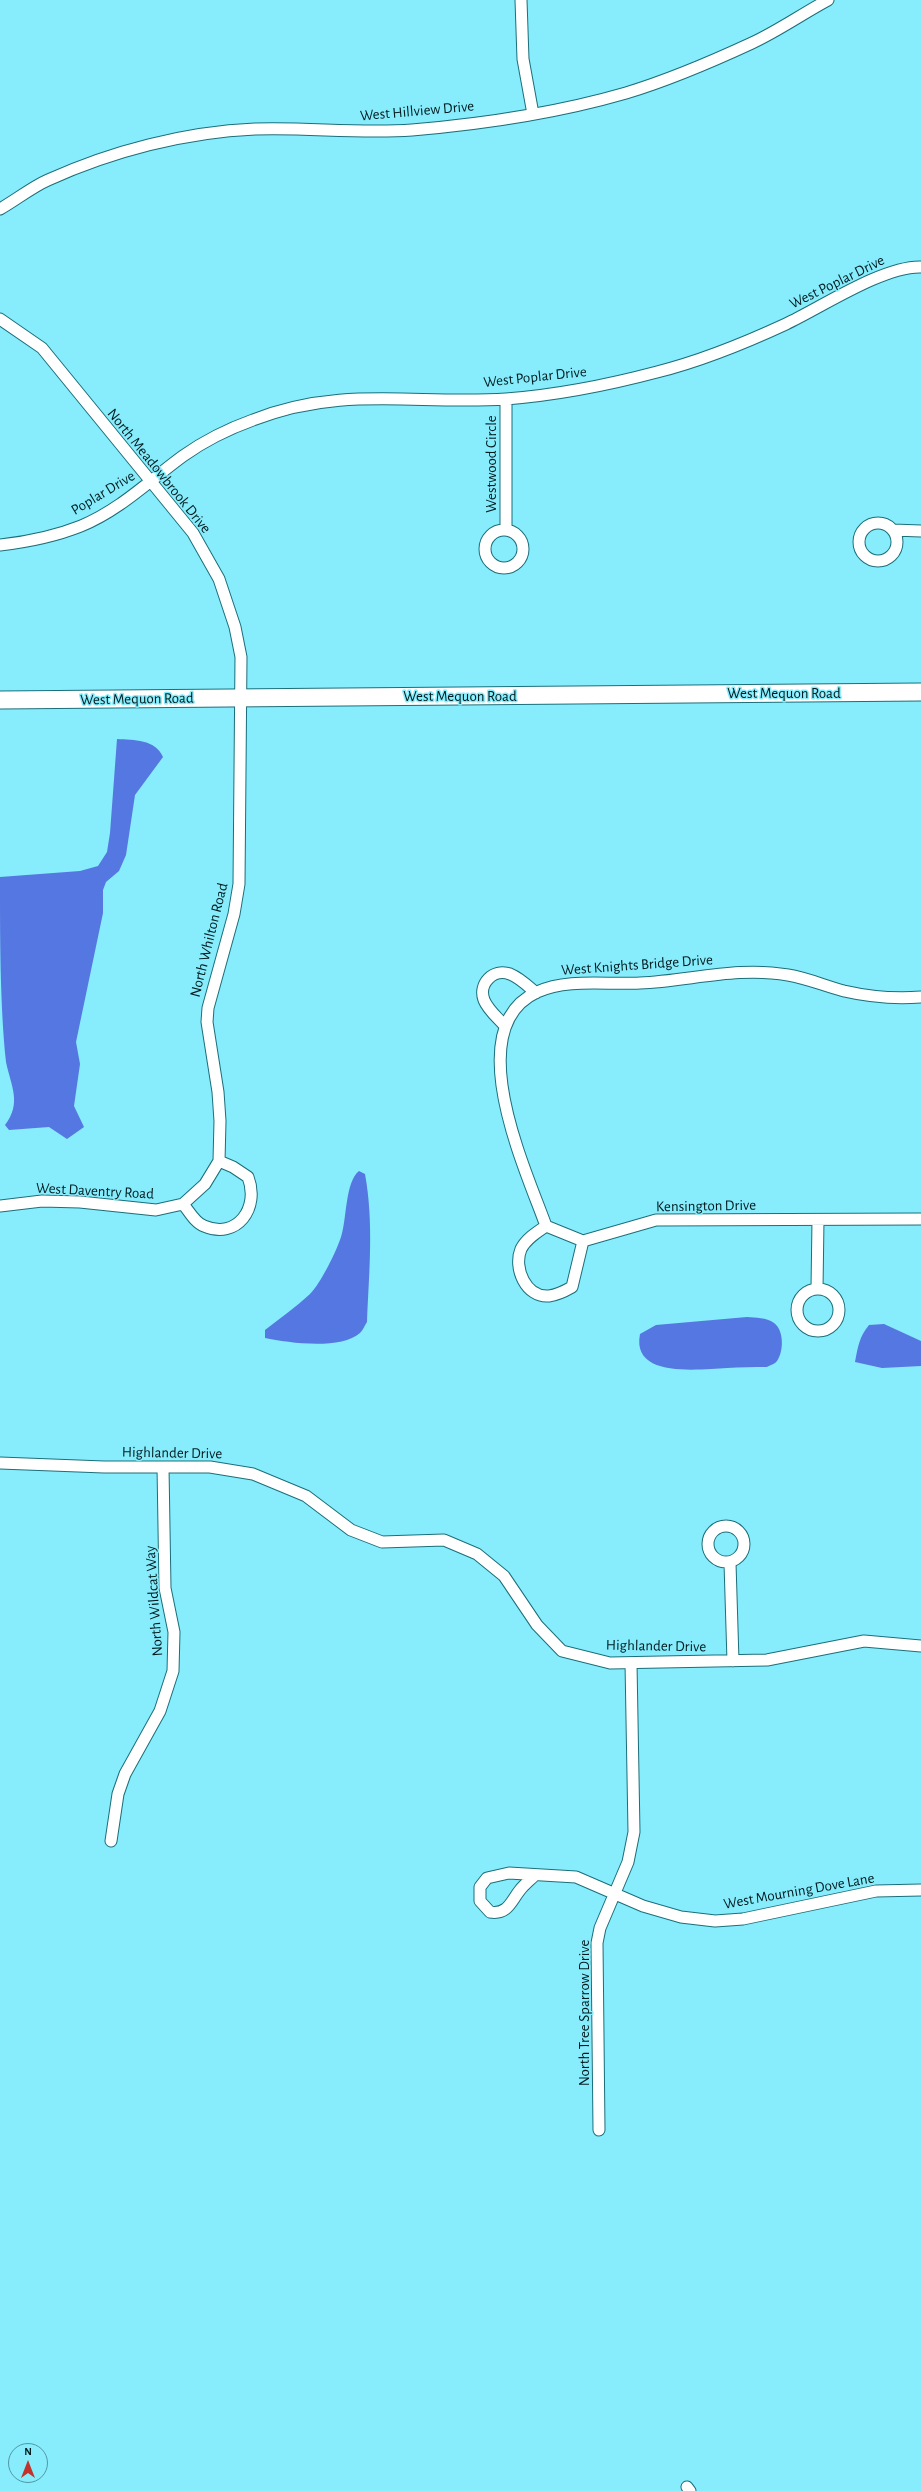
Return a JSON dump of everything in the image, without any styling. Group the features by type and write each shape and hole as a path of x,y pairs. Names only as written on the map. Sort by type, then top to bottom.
{"main road":[{"name":"West Mequon Road","path":"0,700 921,692"}],"street":[{"path":"521,0 523,59 533,114"},
{"name":"West Hillview Drive","path":"0,209 47,180 98,161 151,145 207,134 254,129 308,129 363,133 399,131 533,114 605,98 666,78 755,42 828,0"},
{"name":"West Poplar Drive","path":"150,482 183,456 215,436 253,420 298,405 328,400 364,398 506,399 611,384 661,371 716,353 785,324 890,272 911,267 921,267"},
{"name":"North Meadowbrook Drive","path":"0,319 42,348 193,533 219,580 235,627 241,657 241,698"},
{"name":"Westwood Circle","path":"506,399 506,530"},
{"name":"Poplar Drive","path":"0,545 19,543 82,526 118,505 150,482"},
{"path":"893,530 921,530"},
{"name":"North Whilton Road","path":"219,1161 218,1092 207,1022 210,994 234,914 239,884 241,698"},
{"name":"West Knights Bridge Drive","path":"504,1025 519,1005 536,993 563,984 671,981 747,971 788,975 843,991 878,997 921,997"},
{"path":"536,993 509,974 498,973 486,980 483,986 484,1000 504,1025 499,1070 514,1136 546,1226 583,1241 572,1287 548,1296 532,1291 524,1283 519,1268 521,1249 531,1236 546,1226"},
{"path":"183,1204 203,1226 220,1229 234,1226 247,1214 253,1199 248,1177 233,1167 219,1161"},
{"name":"West Daventry Road","path":"0,1206 42,1201 80,1202 156,1210 183,1204 205,1184 219,1161"},
{"name":"Kensington Drive","path":"583,1241 656,1220 921,1219"},
{"path":"818,1220 818,1289"},
{"name":"Highlander Drive","path":"0,1463 163,1467 210,1466 253,1474 306,1496 351,1530 382,1542 444,1540 477,1554 504,1576 537,1625 562,1651 610,1663 767,1660 864,1641 921,1646"},
{"name":"North Wildcat Way","path":"111,1841 118,1794 125,1774 160,1711 173,1671 174,1632 165,1588 163,1467"},
{"path":"730,1562 733,1661"},
{"name":"North Tree Sparrow Drive","path":"599,2130 597,1944 600,1928 628,1862 634,1832 631,1663"},
{"name":"West Mourning Dove Lane","path":"534,1876 520,1890 512,1904 504,1910 490,1912 480,1901 480,1886 487,1878 509,1873 534,1876 553,1875 576,1877 615,1892 643,1906 681,1917 715,1921 744,1919 876,1891 921,1890"}],"water":[{"path":"117,739 137,740 149,744 155,747 163,757 135,795 126,855 119,871 106,882 103,890 103,913 76,1042 80,1064 74,1106 84,1127 67,1139 49,1127 9,1130 5,1125 13,1109 14,1094 6,1062 1,994 0,877 80,871 98,866 107,852 110,833"},
{"path":"359,1171 365,1174 368,1192 370,1229 367,1322 360,1333 341,1342 314,1344 287,1342 265,1338 265,1330 310,1294 323,1275 336,1251 341,1237 351,1183 354,1176"},
{"path":"747,1317 768,1320 774,1323 780,1330 782,1341 781,1352 774,1364 767,1367 685,1370 656,1365 646,1358 640,1348 640,1334 656,1325"},
{"path":"884,1324 921,1341 921,1366 882,1368 855,1362 861,1338 869,1325"}]}
